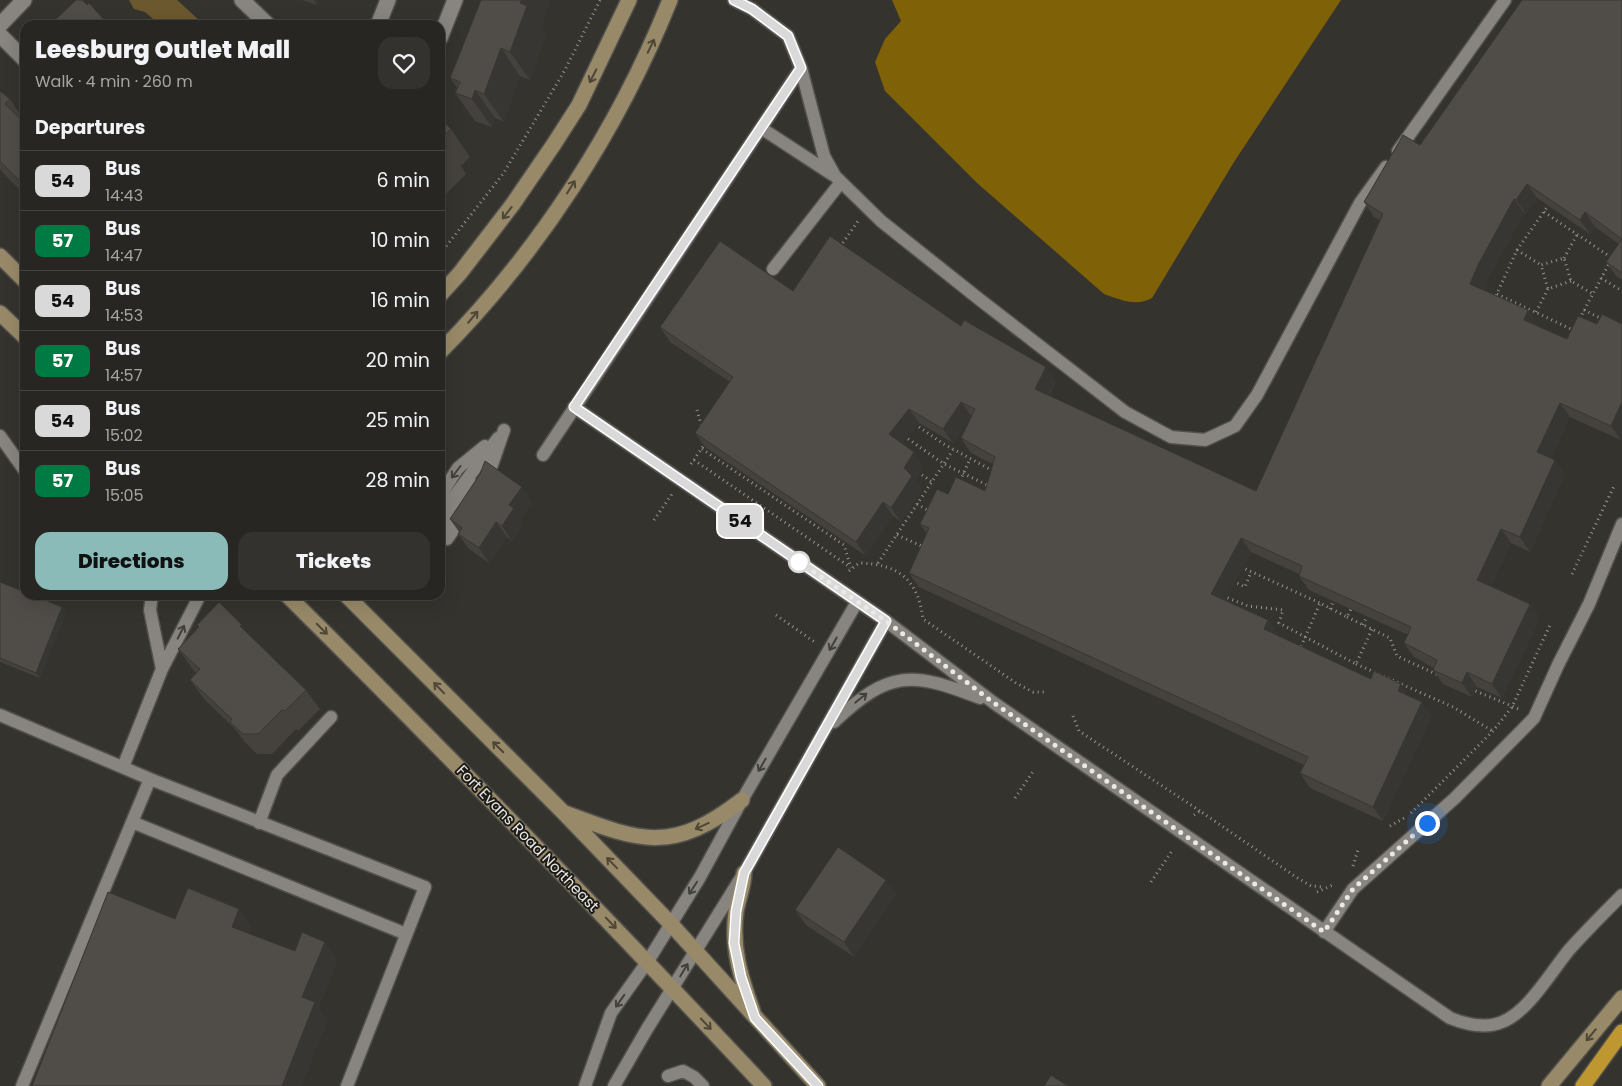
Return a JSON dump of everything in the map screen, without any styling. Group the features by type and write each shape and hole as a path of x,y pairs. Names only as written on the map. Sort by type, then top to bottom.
{"highway":[{"path":"1583,1086 1622,1032"}],"main road":[{"path":"445,290 513,204 554,144 578,105 629,0"},
{"path":"445,347 466,326 509,274 562,201 629,91 670,0"},
{"path":"0,256 20,276"},
{"path":"0,312 20,332"},
{"name":"Fort Evans Road Northeast","path":"293,600 443,750 648,961 764,1086"},
{"path":"351,600 562,811 670,923 694,952 818,1086"},
{"path":"562,811 610,829 646,838 668,837 688,832 715,820 742,800"},
{"path":"744,873 736,911 734,943 741,977 755,1018"},
{"path":"1549,1086 1622,998"}],"street":[{"path":"0,25 24,0"},
{"path":"242,0 263,20"},
{"path":"380,20 388,0"},
{"path":"445,25 455,0"},
{"path":"0,35 20,55"}],"lane":[{"path":"734,0 752,9 788,36 801,68 824,156 838,179"},
{"path":"761,128 838,179 881,221 1125,412 1171,437 1204,440 1234,426 1257,395 1360,203 1505,0"},
{"path":"542,455 801,68"},
{"path":"773,268 838,179"},
{"path":"574,407 886,621 994,703 1450,1018 1465,1024 1500,1023 1516,1014 1569,950 1622,895"},
{"path":"445,488 458,468 504,430"},
{"path":"445,508 504,430"},
{"path":"445,529 476,481 504,430"},
{"path":"0,436 20,464"},
{"path":"1324,932 1353,889 1455,798 1536,715 1558,665 1589,604 1622,524"},
{"path":"151,600 150,610 162,669"},
{"path":"123,767 162,669 197,600"},
{"path":"585,1086 611,1013 648,961 700,877 742,800 857,602"},
{"path":"614,1086 694,952 744,873 886,621"},
{"path":"825,730 870,690 890,682 915,680 944,684 994,703"},
{"path":"0,715 150,779 425,887 346,1086"},
{"path":"259,823 277,775 331,716"},
{"path":"22,1086 150,779"},
{"path":"132,822 406,934"},
{"path":"668,1076 683,1071 694,1077 703,1086"}],"path":[{"path":"445,248 503,174 565,70 600,0"},
{"path":"1493,303 1517,250 1555,195"},
{"path":"836,252 858,221 863,204"},
{"path":"1497,294 1574,330 1612,258 1544,212"},
{"path":"1558,222 1563,214"},
{"path":"1541,265 1564,258 1577,235"},
{"path":"1517,250 1541,265 1548,288 1536,312"},
{"path":"1564,258 1571,281 1593,294"},
{"path":"1601,278 1622,291"},
{"path":"1548,288 1571,281"},
{"path":"1507,310 1511,301"},
{"path":"1584,310 1607,322"},
{"path":"697,410 702,428 706,432"},
{"path":"913,423 953,450 994,471"},
{"path":"711,435 693,462 850,570"},
{"path":"903,436 944,464 997,489"},
{"path":"702,449 844,545 850,570"},
{"path":"878,564 953,450"},
{"path":"957,487 970,459"},
{"path":"916,470 932,482"},
{"path":"1572,574 1616,484"},
{"path":"654,520 672,493"},
{"path":"917,504 934,514"},
{"path":"897,535 929,549"},
{"path":"850,570 859,563 878,564 898,572 913,584 921,604 923,619 1016,683 1033,692 1047,692"},
{"path":"1236,565 1390,638 1397,656 1441,676"},
{"path":"1231,581 1245,586 1250,572"},
{"path":"1330,609 1338,591"},
{"path":"1218,593 1248,606 1283,610 1279,623 1356,664 1453,707 1494,731 1506,747"},
{"path":"1347,618 1356,600"},
{"path":"1291,645 1300,649 1320,604"},
{"path":"1363,625 1371,607"},
{"path":"776,615 817,644"},
{"path":"1390,826 1405,819 1494,731 1512,707 1550,625"},
{"path":"1356,664 1372,629"},
{"path":"1467,688 1536,715"},
{"path":"1073,716 1078,731 1296,877 1312,886 1324,887"},
{"path":"1015,798 1034,770"},
{"path":"1194,815 1200,811"},
{"path":"1151,882 1172,851"}],"shaded area":[{"path":"129,0 177,0 199,20 154,20 145,12 134,9"},
{"path":"892,0 1341,0 1234,162 1152,298 1146,301 1134,302 1104,294 977,183 885,91 875,62 885,39 901,21"}],"building":[{"path":"76,0 82,0 87,5 89,3 104,20 55,20"},
{"path":"481,0 522,0 520,3 527,6 510,52 501,48 484,94 475,90 472,99 455,93 460,82 450,78"},
{"path":"1522,0 1622,0 1622,239 1585,212 1580,220 1527,184 1516,200 1514,199 1478,265 1470,284 1528,310 1524,320 1567,339 1578,316 1597,324 1602,314 1622,324 1622,402 1611,426 1560,403 1537,452 1555,460 1520,537 1501,529 1477,580 1530,604 1492,684 1467,672 1462,683 1433,670 1437,660 1404,643 1411,627 1299,576 1302,566 1241,538 1211,594 1268,620 1264,629 1371,679 1374,671 1401,684 1398,691 1422,702 1373,807 1300,773 1308,757 909,573 929,528 920,524 937,489 948,494 956,477 985,491 995,457 961,438 975,409 961,402 943,429 909,409 889,434 914,452 904,468 912,476 891,508 883,502 856,542 695,433 733,377 660,327 720,241 793,291 830,236 961,326 964,320 1046,367 1035,389 1256,491 1383,214 1364,202 1403,135 1420,145"},
{"path":"0,91 10,99 5,104 20,118 19,180 0,161"},
{"path":"445,123 451,129 445,134"},
{"path":"1622,239 1622,273 1606,262"},
{"path":"485,461 522,487 509,505 514,508 502,526 496,522 479,548 458,534 462,528 450,519 480,474"},
{"path":"0,582 20,590 20,600 45,600 62,607 36,673 0,658"},
{"path":"219,602 242,625 240,626 306,690 258,734 243,734 230,722 232,719 190,680 200,669 178,649"},
{"path":"838,847 886,880 844,942 795,910"},
{"path":"188,888 239,909 232,927 295,951 302,932 325,942 302,997 315,1002 282,1086 32,1086 108,892 175,919"},
{"path":"1051,1075 1068,1086 1044,1086"}],"bus line":[{"name":"54","path":"734,0 752,9 788,36 801,68 574,407 886,621 744,873 736,911 734,943 741,977 755,1018 818,1086"}],"route":[{"path":"799,562 886,621 994,703 1324,932 1353,889 1427,823"}]}
